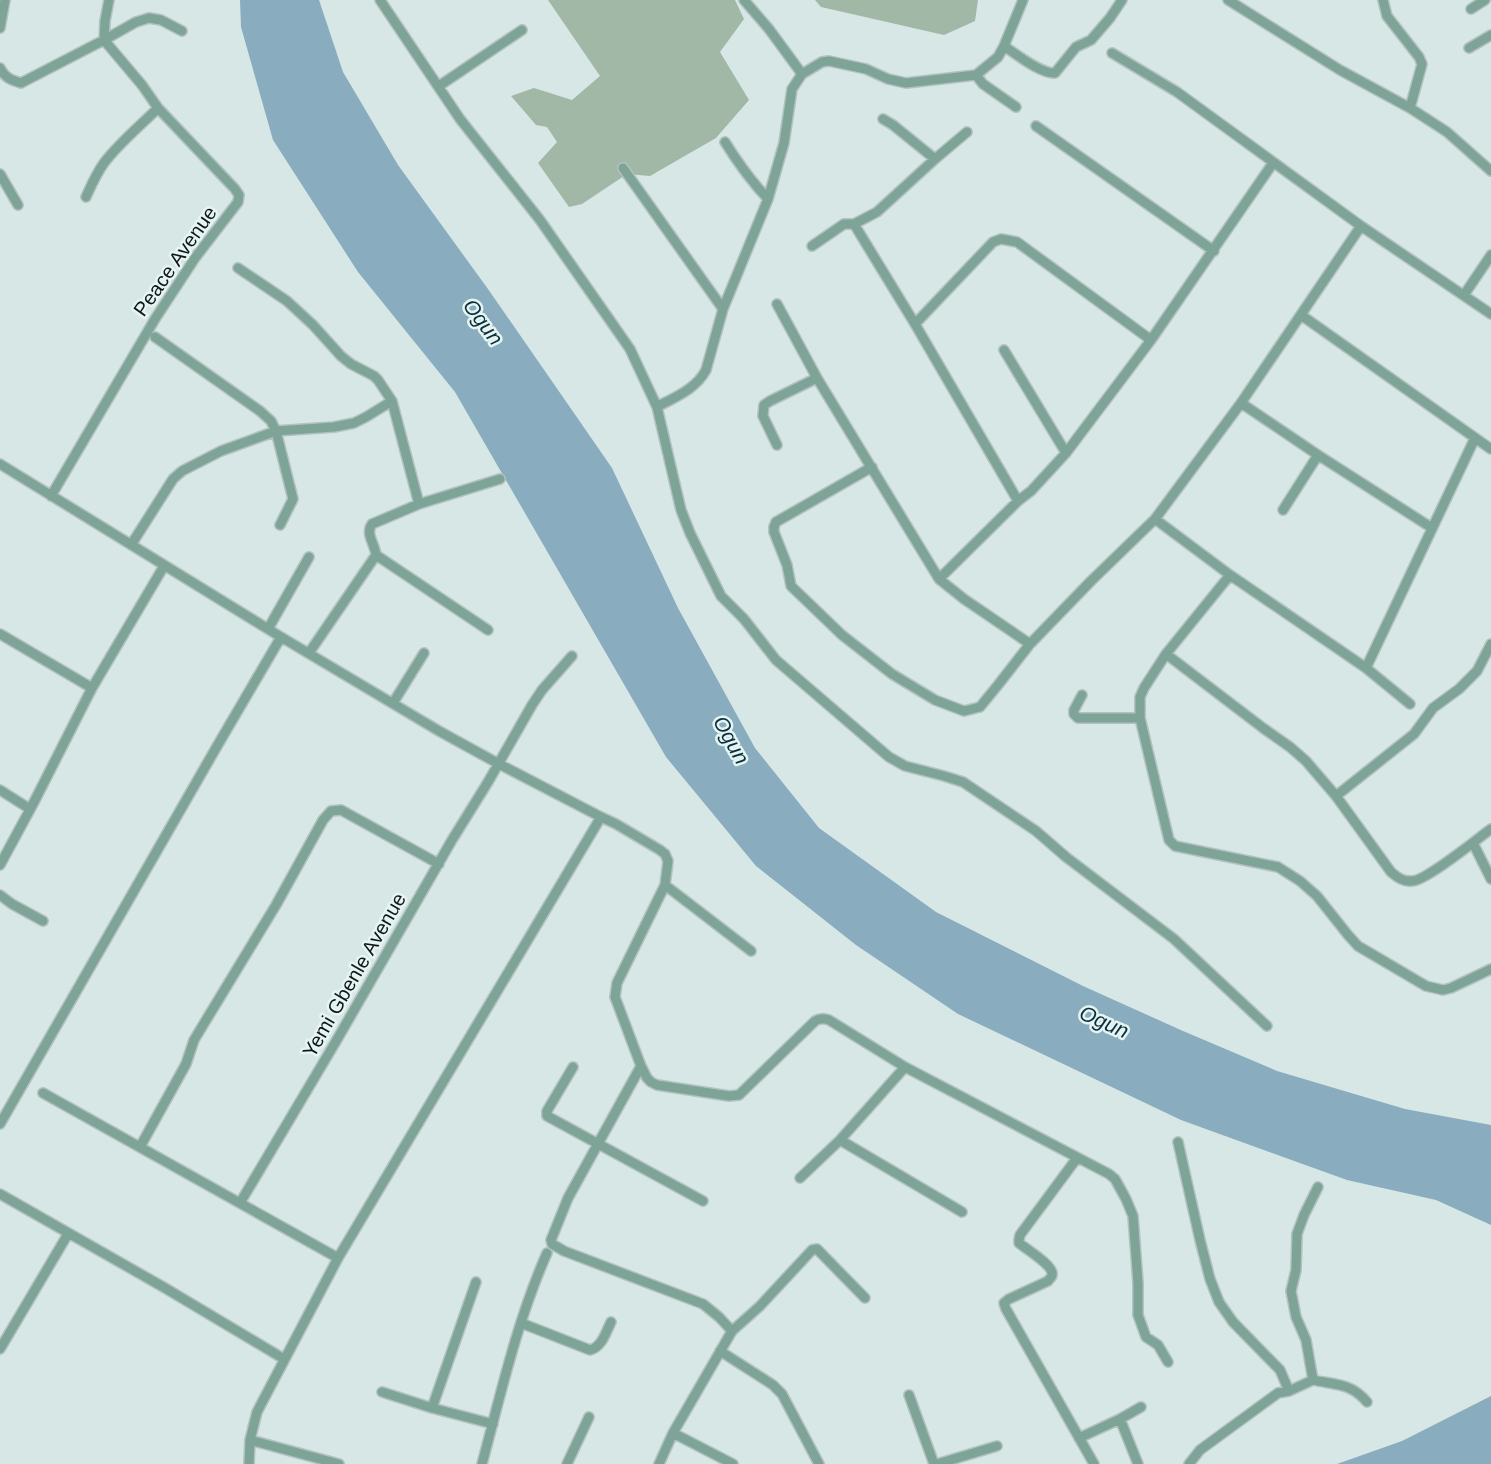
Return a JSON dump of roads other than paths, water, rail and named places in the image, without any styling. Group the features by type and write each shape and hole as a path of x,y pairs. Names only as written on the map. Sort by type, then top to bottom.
{"street":[{"path":"0,28 5,0"},
{"path":"104,40 109,0"},
{"path":"744,0 770,29 802,74"},
{"path":"657,407 694,386 702,379 706,370 723,309 768,199 784,143 792,90 802,74 822,62 829,61 866,69 888,79 906,83 976,75 998,57 1023,0"},
{"path":"1004,46 1042,69 1054,73 1076,47 1091,40 1122,0"},
{"path":"1228,0 1340,70 1410,108 1447,132 1491,171"},
{"path":"1242,9 1249,0"},
{"path":"1383,0 1387,16 1422,64 1410,108"},
{"path":"1471,9 1485,0"},
{"path":"383,1 460,119 540,220 630,350 657,407 681,510 690,533 721,596 744,619 776,660 889,757 905,766 963,782 1036,831 1066,857 1174,939 1267,1026"},
{"path":"0,68 10,80 21,83 136,22 149,18 161,20 182,31"},
{"path":"439,86 522,30"},
{"path":"1468,48 1491,35"},
{"name":"Peace Avenue","path":"51,496 154,319 195,258 238,202 235,189 158,108 104,40"},
{"path":"1112,53 1177,93 1361,226 1491,314"},
{"path":"976,75 983,84 1016,107"},
{"path":"86,197 105,162 158,108"},
{"path":"883,119 894,125 935,159"},
{"path":"1036,126 1214,251"},
{"path":"812,246 844,224 854,224 877,212 967,132"},
{"path":"725,142 752,183 768,199"},
{"path":"939,579 1017,501 1031,491 1066,453 1151,340 1274,163"},
{"path":"623,168 723,309"},
{"path":"0,174 18,205"},
{"path":"854,224 915,324 1017,501"},
{"path":"872,466 776,522 774,532 787,564 791,586 842,635 892,674 935,700 964,711 980,707 1030,644 1155,519 1241,403 1361,226"},
{"path":"915,324 993,242 1001,239 1017,242 1151,340"},
{"path":"1464,295 1491,255"},
{"path":"238,268 287,301 351,364 374,376 392,400 419,504"},
{"path":"777,304 817,378 939,579 1030,644"},
{"path":"1301,315 1491,448"},
{"path":"155,338 271,421 276,431 293,499 280,525"},
{"path":"1004,350 1066,453"},
{"path":"777,445 763,416 764,405 817,378"},
{"path":"131,545 173,479 182,471 221,451 276,431 334,427 354,423 392,400"},
{"path":"1241,403 1432,528"},
{"path":"1366,668 1475,438"},
{"path":"1283,510 1318,455"},
{"path":"0,464 281,638 499,764 634,834 665,854 668,861 665,885 615,990 615,997 641,1066 651,1082 734,1097 744,1091 815,1021 824,1018 905,1067 1109,1174 1115,1179 1133,1216 1138,1315 1146,1337 1158,1345 1168,1362"},
{"path":"488,630 376,555 369,534 372,525 419,504 500,479"},
{"path":"1155,519 1366,668 1410,704"},
{"path":"309,653 376,555"},
{"path":"268,629 309,557"},
{"path":"0,864 92,688 164,566"},
{"path":"1230,574 1166,654 1144,687 1140,704 1140,717 1172,844 1278,867 1289,873 1317,896 1358,946 1426,986 1443,990 1451,988 1491,969"},
{"path":"0,634 92,688"},
{"path":"0,1124 281,638"},
{"path":"1336,796 1414,734 1433,708 1459,689 1477,671 1491,644"},
{"path":"393,703 424,653"},
{"path":"1166,654 1306,761 1336,796 1396,877 1409,882 1416,881 1491,829"},
{"name":"Yemi Gbenle Avenue","path":"240,1203 542,690 572,656"},
{"path":"1082,695 1074,710 1074,714 1078,717 1140,717"},
{"path":"0,790 30,809"},
{"path":"140,1147 186,1064 194,1040 276,905 317,829 331,811 341,810 439,864"},
{"path":"249,1464 250,1440 257,1412 338,1258 601,817"},
{"path":"1473,843 1491,879"},
{"path":"665,885 752,951"},
{"path":"0,895 43,921"},
{"path":"641,1066 568,1198 551,1240 552,1244 564,1251 703,1304 732,1331"},
{"path":"573,1067 546,1114 703,1202"},
{"path":"800,1178 840,1140 905,1067"},
{"path":"43,1093 338,1258"},
{"path":"840,1140 962,1212"},
{"path":"1178,1142 1210,1280 1219,1302 1233,1322 1280,1370 1289,1391"},
{"path":"1077,1158 1018,1240 1048,1266 1052,1276 1048,1281 1004,1303 1094,1464"},
{"path":"1313,1380 1306,1340 1296,1317 1291,1291 1296,1270 1297,1234 1318,1187"},
{"path":"0,1194 284,1359"},
{"path":"0,1349 68,1234"},
{"path":"659,1464 673,1433 732,1331 760,1306 812,1250 817,1249 866,1298"},
{"path":"482,1464 506,1369 547,1253"},
{"path":"432,1407 476,1282"},
{"path":"521,1323 590,1350 599,1345 611,1322"},
{"path":"720,1350 773,1385 782,1394 819,1464"},
{"path":"1189,1464 1200,1450 1278,1393 1289,1391 1313,1380 1347,1386 1360,1393 1367,1402"},
{"path":"382,1392 493,1424"},
{"path":"909,1395 936,1464 997,1446"},
{"path":"1079,1438 1141,1407"},
{"path":"567,1464 589,1418"},
{"path":"1120,1419 1138,1464"},
{"path":"673,1433 733,1464"},
{"path":"250,1440 339,1464"}],"water":[{"name":"Ogun","path":"240,0 319,0 343,72 398,165 488,289 612,468 678,608 755,748 819,828 936,912 1083,986 1183,1031 1277,1071 1405,1109 1491,1125 1491,1225 1436,1200 1347,1180 1181,1120 958,1014 856,945 756,866 666,757 455,392 358,272 273,140 241,27"},
{"path":"1491,1396 1491,1464 1337,1464 1402,1441"}]}
